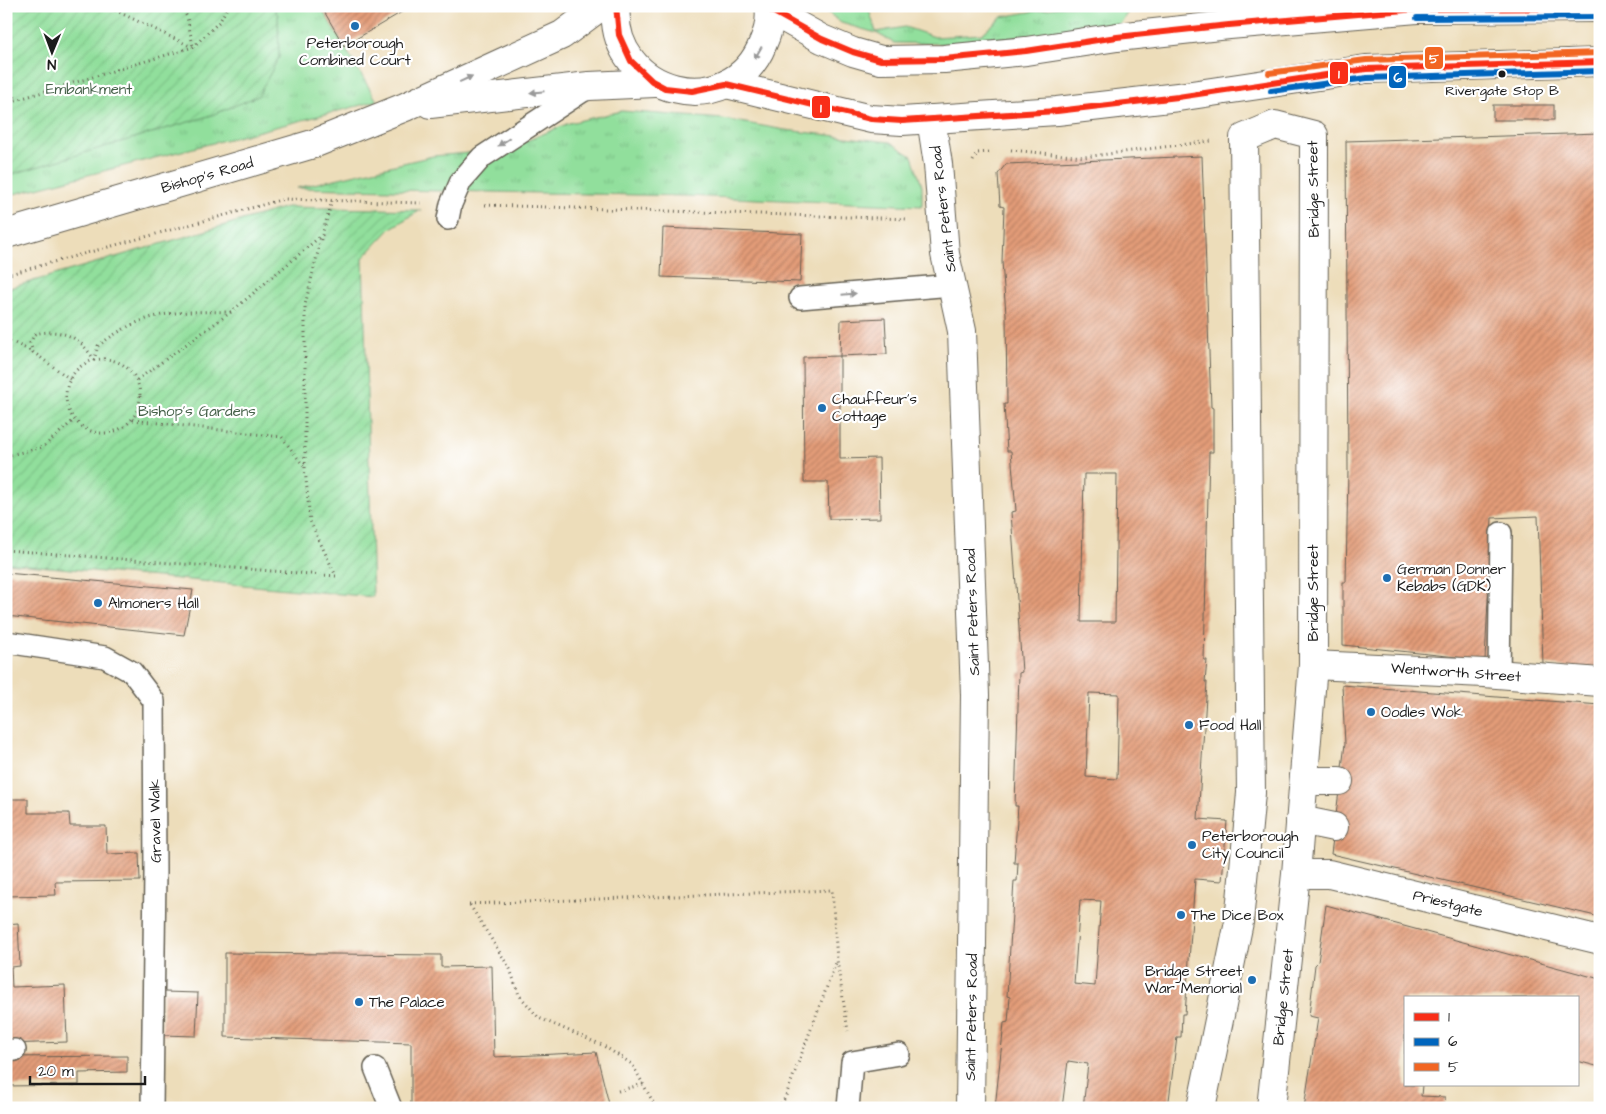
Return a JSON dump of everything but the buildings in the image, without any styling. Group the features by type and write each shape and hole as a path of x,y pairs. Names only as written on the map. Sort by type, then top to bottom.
{"street":[{"name":"Bishop's Road","path":"6,234 313,144 405,107 562,35 601,6"},
{"path":"616,6 615,20 621,45 634,67 655,82 678,91 702,91 726,84 745,71 759,54 768,32 769,8 822,39 852,52 880,60 944,59 1026,51 1117,37 1266,21 1408,10 1600,8"},
{"path":"726,84 870,119 931,119 1057,111 1168,98 1366,69 1600,62"},
{"name":"Bishop's Road","path":"405,107 589,86 655,82"},
{"name":"Saint Peters Road","path":"931,119 943,220 945,254 962,331 975,695 970,1108"},
{"name":"Bridge Street","path":"1244,138 1275,125 1314,135 1313,666 1296,874 1271,1108"},
{"path":"1201,1108 1239,922 1252,792 1244,138"},
{"name":"Wentworth Street","path":"1313,666 1491,674 1600,682"},
{"path":"1304,781 1339,781"},
{"path":"1300,820 1334,827"},
{"name":"Priestgate","path":"1296,874 1329,874 1600,940"}],"lane":[{"path":"449,212 464,176 482,157 589,86"},
{"path":"800,298 952,285"},
{"path":"1491,674 1501,533"},
{"name":"Gravel Walk","path":"6,642 105,657 132,672 154,701 156,872 152,1108"},
{"path":"848,1108 852,1062 899,1054"},
{"path":"375,1068 391,1108"}],"path":[{"path":"106,6 193,47"},
{"path":"181,6 187,17 193,47"},
{"path":"6,103 193,47 220,21 228,6"},
{"path":"6,92 19,100"},
{"path":"1010,150 1084,157 1244,138"},
{"path":"973,163 977,154 991,152"},
{"path":"6,275 284,199 332,200 449,212 943,220"},
{"path":"6,550 336,576 310,521 305,468 305,305 332,200"},
{"path":"137,380 231,312 322,235"},
{"path":"94,360 98,346 137,321 174,311 231,312"},
{"path":"33,352 30,343 34,334 51,330 73,338 87,348 94,360"},
{"path":"6,339 33,352 70,378"},
{"path":"107,358 119,362 130,369 137,380 141,400 138,411 132,420 114,432 103,434 92,432 74,420 66,400 66,389 70,378 84,364 94,360 107,358"},
{"path":"6,456 44,447 74,420"},
{"path":"132,420 282,437 305,468"},
{"path":"659,1108 632,1064 602,1044 539,1018 519,995 510,969 469,904 832,890 838,960 852,1062"},
{"path":"778,1108 786,1098 838,960"},
{"path":"618,1091 643,1084"}],"green space":[{"name":"Embankment","path":"6,6 320,6 377,101 6,196"},
{"name":"Embankment","path":"6,6 273,6 278,15 279,57 258,96 212,115 6,176"},
{"path":"820,6 868,6 876,32 905,27 935,37 982,34 1001,17 1064,6 1132,6 1120,24 1076,35 964,44 894,43 876,33 841,23"},
{"path":"622,111 723,119 785,130 890,142 912,156 922,186 922,206 686,196 297,188 433,156 505,150 569,123"},
{"name":"Bishop's Gardens","path":"287,207 421,210 391,228 363,258 373,597 6,563 6,289"}],"transit line":[{"name":"1","path":"616,6 619,35 631,61 652,81 665,88 692,91 726,84 871,119 902,121 1057,111 1178,97 1366,69 1600,62"},
{"name":"1","path":"770,10 822,39 853,52 881,60 944,59 1026,51 1117,37 1229,25 1417,9 1600,8"},
{"name":"6","path":"1417,18 1600,17"},
{"name":"5","path":"1269,73 1366,60 1600,53"},
{"name":"6","path":"1271,91 1367,78 1600,71"}],"place":[{"name":"Peterborough Combined Court","path":"355,26"},
{"name":"Rivergate Stop B","path":"1502,74"},
{"name":"Chauffeur's Cottage","path":"822,408"},
{"name":"German Donner Kebabs (GDK)","path":"1387,578"},
{"name":"Almoners Hall","path":"98,603"},
{"name":"Oodles Wok","path":"1371,712"},
{"name":"Food Hall","path":"1189,725"},
{"name":"Peterborough City Council","path":"1192,845"},
{"name":"The Dice Box","path":"1181,915"},
{"name":"Bridge Street War Memorial","path":"1252,980"},
{"name":"The Palace","path":"359,1002"}]}
